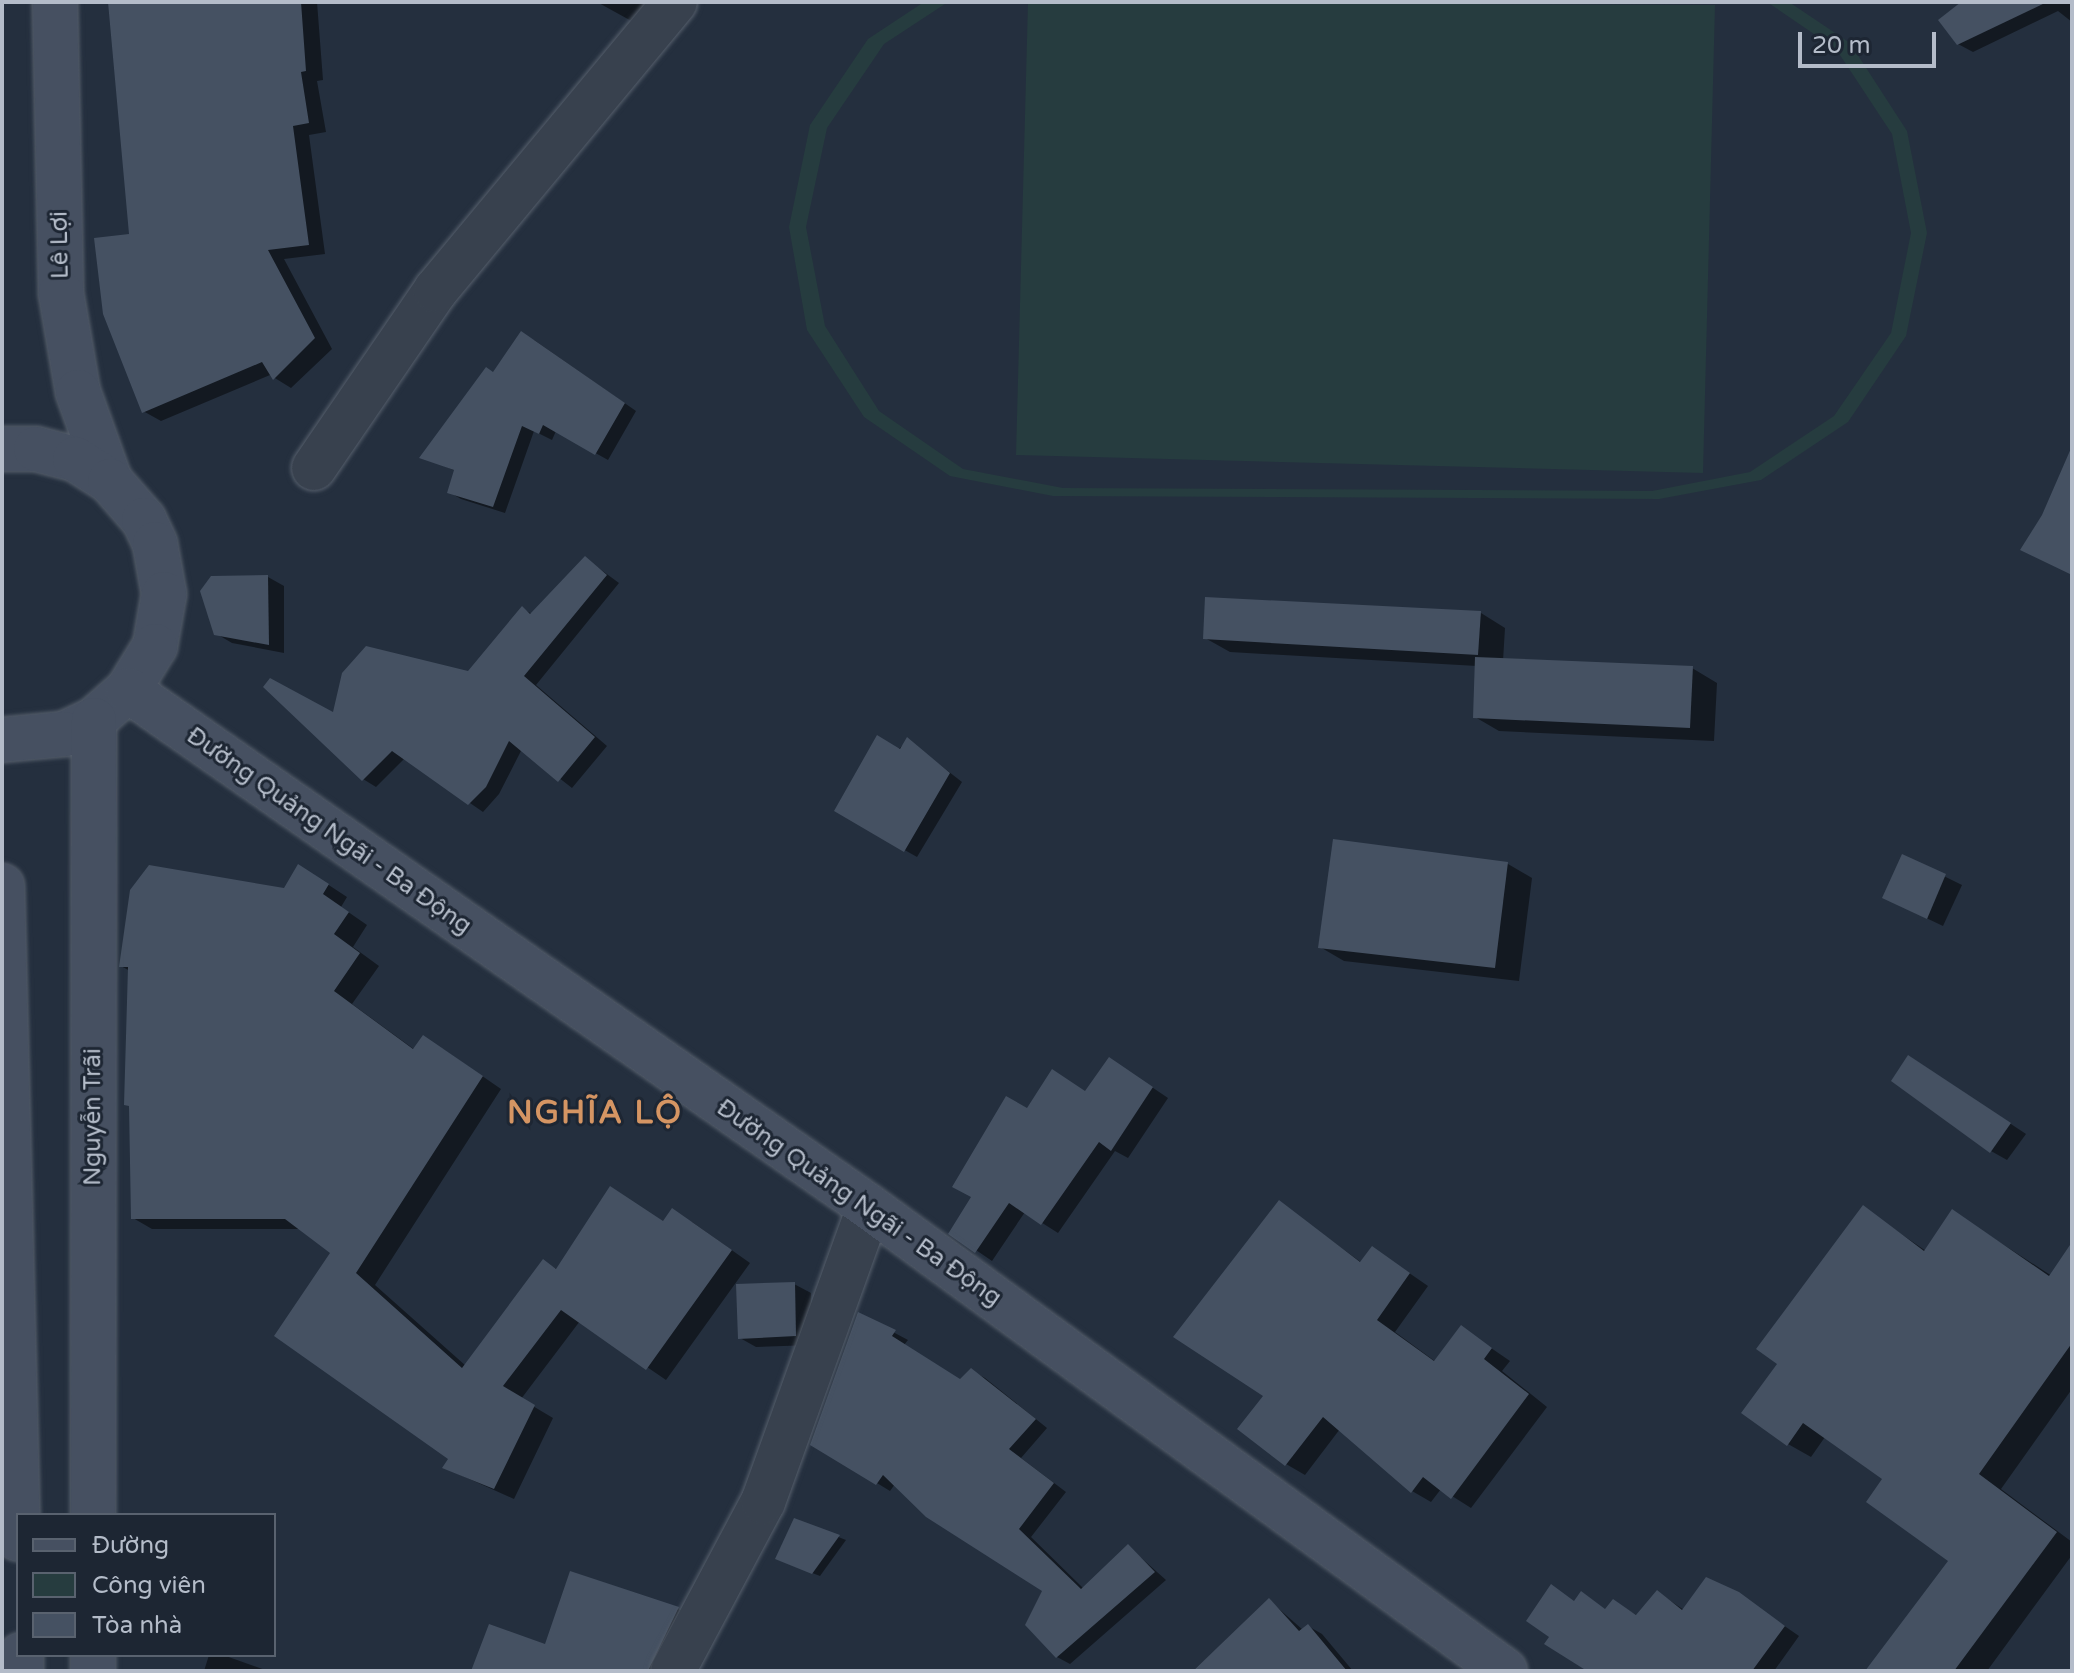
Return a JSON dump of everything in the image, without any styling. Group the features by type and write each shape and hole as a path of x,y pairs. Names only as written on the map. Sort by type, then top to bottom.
{"main road":[{"name":"Lê Lợi","path":"55,2 62,306 78,392 110,481"},
{"path":"2,449 36,449 75,459 110,481 144,520 155,544 164,594 155,646 128,690 94,720 64,734 2,740"},
{"name":"Đường Quảng Ngãi - Ba Động","path":"128,690 869,1207 1505,1671"},
{"name":"Nguyễn Trãi","path":"93,1513 94,720"},
{"path":"2,886 17,1513"}],"street":[{"path":"314,468 436,290 675,2"},
{"path":"673,1671 763,1502 869,1207"}],"green space":[{"path":"924,2 948,2 884,44 827,128 806,227 825,326 879,411 963,469 1063,488 1652,491 1750,472 1834,416 1891,333 1911,233 1892,134 1836,49 1767,2 1789,2 1850,43 1907,131 1927,233 1906,336 1848,422 1761,480 1659,499 1053,496 950,476 864,417 807,330 789,227 810,125 868,39"},
{"path":"1028,2 1715,5 1703,473 1016,455"}],"building":[{"path":"108,2 301,2 306,71 301,72 309,123 293,126 309,245 268,250 315,338 273,380 262,362 142,413 103,314 94,238 129,234"},
{"path":"1961,2 2047,2 1957,45 1938,20"},
{"path":"521,331 625,403 595,455 543,425 539,434 522,426 493,507 447,493 454,470 419,458 486,367 493,372"},
{"path":"2072,446 2072,575 2020,550 2042,515"},
{"path":"585,556 607,575 524,676 595,737 558,782 509,741 486,787 468,805 392,751 362,781 263,687 270,678 333,712 342,673 366,646 468,671 522,606 530,614"},
{"path":"268,575 269,645 214,635 200,591 211,576"},
{"path":"1205,597 1481,611 1478,655 1203,639"},
{"path":"1475,657 1693,666 1690,728 1473,718"},
{"path":"877,735 900,749 907,737 950,773 904,852 834,811"},
{"path":"1333,839 1508,862 1495,968 1318,948"},
{"path":"1902,854 1946,874 1927,919 1882,898"},
{"path":"298,864 329,884 323,894 349,912 334,934 360,953 334,991 413,1049 423,1035 483,1076 356,1273 462,1368 543,1259 556,1269 610,1186 663,1221 672,1208 732,1250 646,1370 561,1310 503,1386 535,1405 494,1489 442,1468 448,1459 274,1336 330,1253 285,1219 131,1219 129,1106 124,1105 128,967 119,967 130,890 149,865 284,888"},
{"path":"1908,1055 2011,1123 1990,1153 1891,1081"},
{"path":"1109,1057 1153,1087 1111,1151 1099,1142 1041,1225 1009,1203 975,1253 948,1234 971,1197 952,1187 1006,1096 1027,1108 1052,1069 1085,1091"},
{"path":"1279,1200 1360,1262 1372,1246 1410,1273 1377,1320 1434,1361 1461,1325 1492,1348 1484,1359 1529,1394 1451,1499 1423,1477 1411,1493 1323,1417 1285,1466 1237,1429 1263,1396 1173,1337"},
{"path":"1863,1205 1924,1251 1952,1209 2049,1276 2072,1242 2072,1343 1979,1474 2057,1532 1954,1671 1865,1671 1948,1561 1866,1502 1882,1479 1803,1423 1787,1446 1741,1413 1777,1364 1756,1349"},
{"path":"795,1282 796,1336 738,1339 736,1284"},
{"path":"858,1312 896,1330 892,1336 960,1379 971,1368 1036,1419 1009,1449 1054,1483 1019,1529 1081,1589 1128,1544 1155,1572 1056,1658 1025,1625 1042,1591 926,1517 883,1475 876,1485 810,1445"},
{"path":"794,1518 840,1535 812,1574 775,1559"},
{"path":"570,1571 679,1607 648,1671 471,1671 489,1624 545,1644"},
{"path":"1706,1577 1739,1592 1785,1626 1752,1671 1587,1671 1544,1644 1549,1637 1526,1621 1551,1584 1574,1601 1581,1591 1605,1609 1613,1599 1636,1615 1657,1590 1682,1610"},
{"path":"1269,1598 1299,1631 1308,1624 1347,1671 1193,1671"}],"district":[{"name":"NGHĨA LỘ","path":"595,1113"}]}
